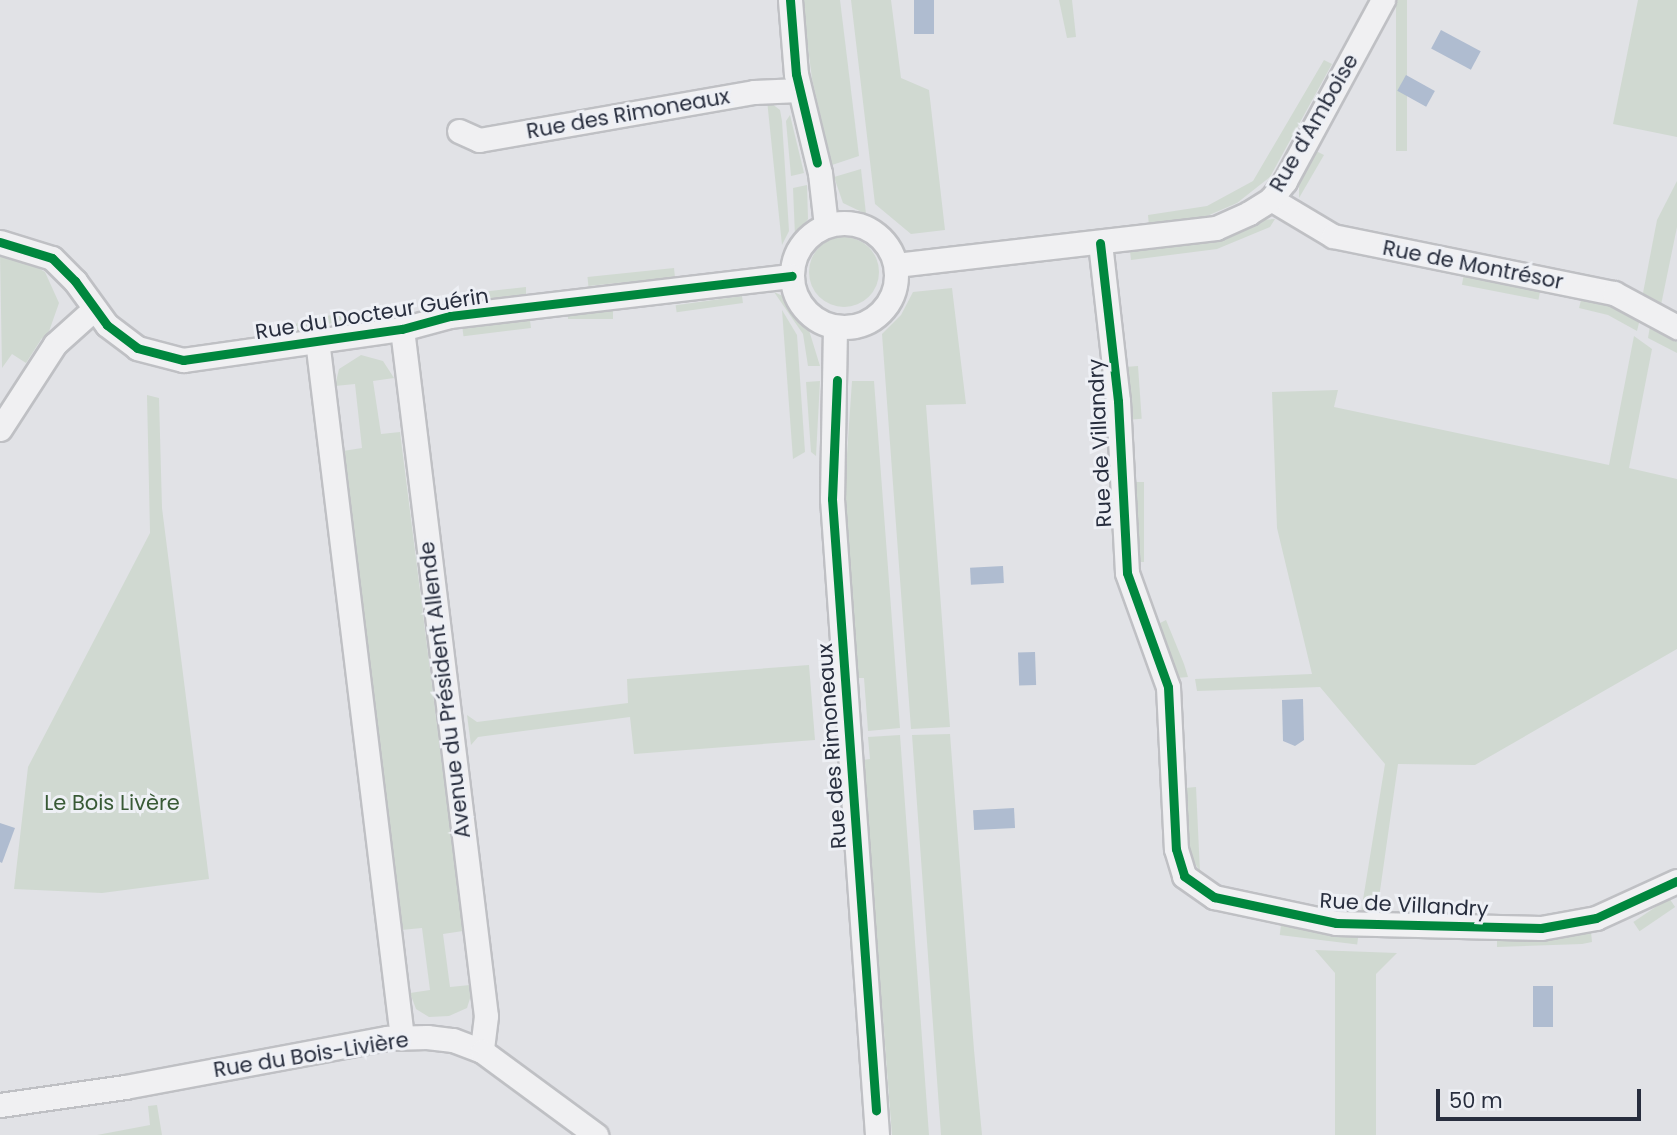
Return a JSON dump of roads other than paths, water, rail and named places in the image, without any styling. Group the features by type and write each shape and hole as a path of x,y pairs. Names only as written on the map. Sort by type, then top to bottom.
{"street":[{"path":"790,0 799,90 820,173 826,226"},
{"name":"Rue d'Amboise","path":"896,265 1216,228 1271,199 1383,0"},
{"name":"Rue des Rimoneaux","path":"459,131 479,140 754,92 799,90"},
{"name":"Rue de Montrésor","path":"1271,199 1333,236 1614,293 1677,327"},
{"path":"851,223 874,231 888,246 896,265 893,294 875,318 856,326 835,327 814,317 798,300 792,276 801,245 826,226 851,223"},
{"name":"Rue du Docteur Guérin","path":"0,242 52,258 75,281 94,309 122,338 160,357 198,360 402,329 450,316 792,276"},
{"name":"Rue de Villandry","path":"1100,243 1118,401 1127,573 1133,599 1168,687 1176,849 1184,876 1214,897 1336,923 1541,928 1596,918 1677,881"},
{"path":"0,429 55,344 94,309"},
{"name":"Rue des Rimoneaux","path":"835,327 832,499 877,1135"},
{"name":"Avenue du Président Allende","path":"402,329 486,1016 482,1051"},
{"path":"317,340 402,1037"},
{"name":"Rue du Bois-Livière","path":"0,1105 402,1037 453,1040 482,1051 596,1135"}],"water":[{"path":"914,0 934,0 934,34 914,34"},
{"path":"1441,30 1481,51 1471,70 1431,49"},
{"path":"1406,75 1435,91 1426,107 1397,91"},
{"path":"1003,566 1004,583 971,585 970,568"},
{"path":"1035,652 1036,685 1019,686 1018,653"},
{"path":"1303,699 1304,740 1295,746 1283,741 1282,700"},
{"path":"1014,808 1015,828 974,830 973,810"},
{"path":"0,823 15,828 2,863 0,862"},
{"path":"1533,986 1553,986 1553,1027 1533,1027"}],"park label":[{"name":"Le Bois Livère","path":"112,803"}]}
